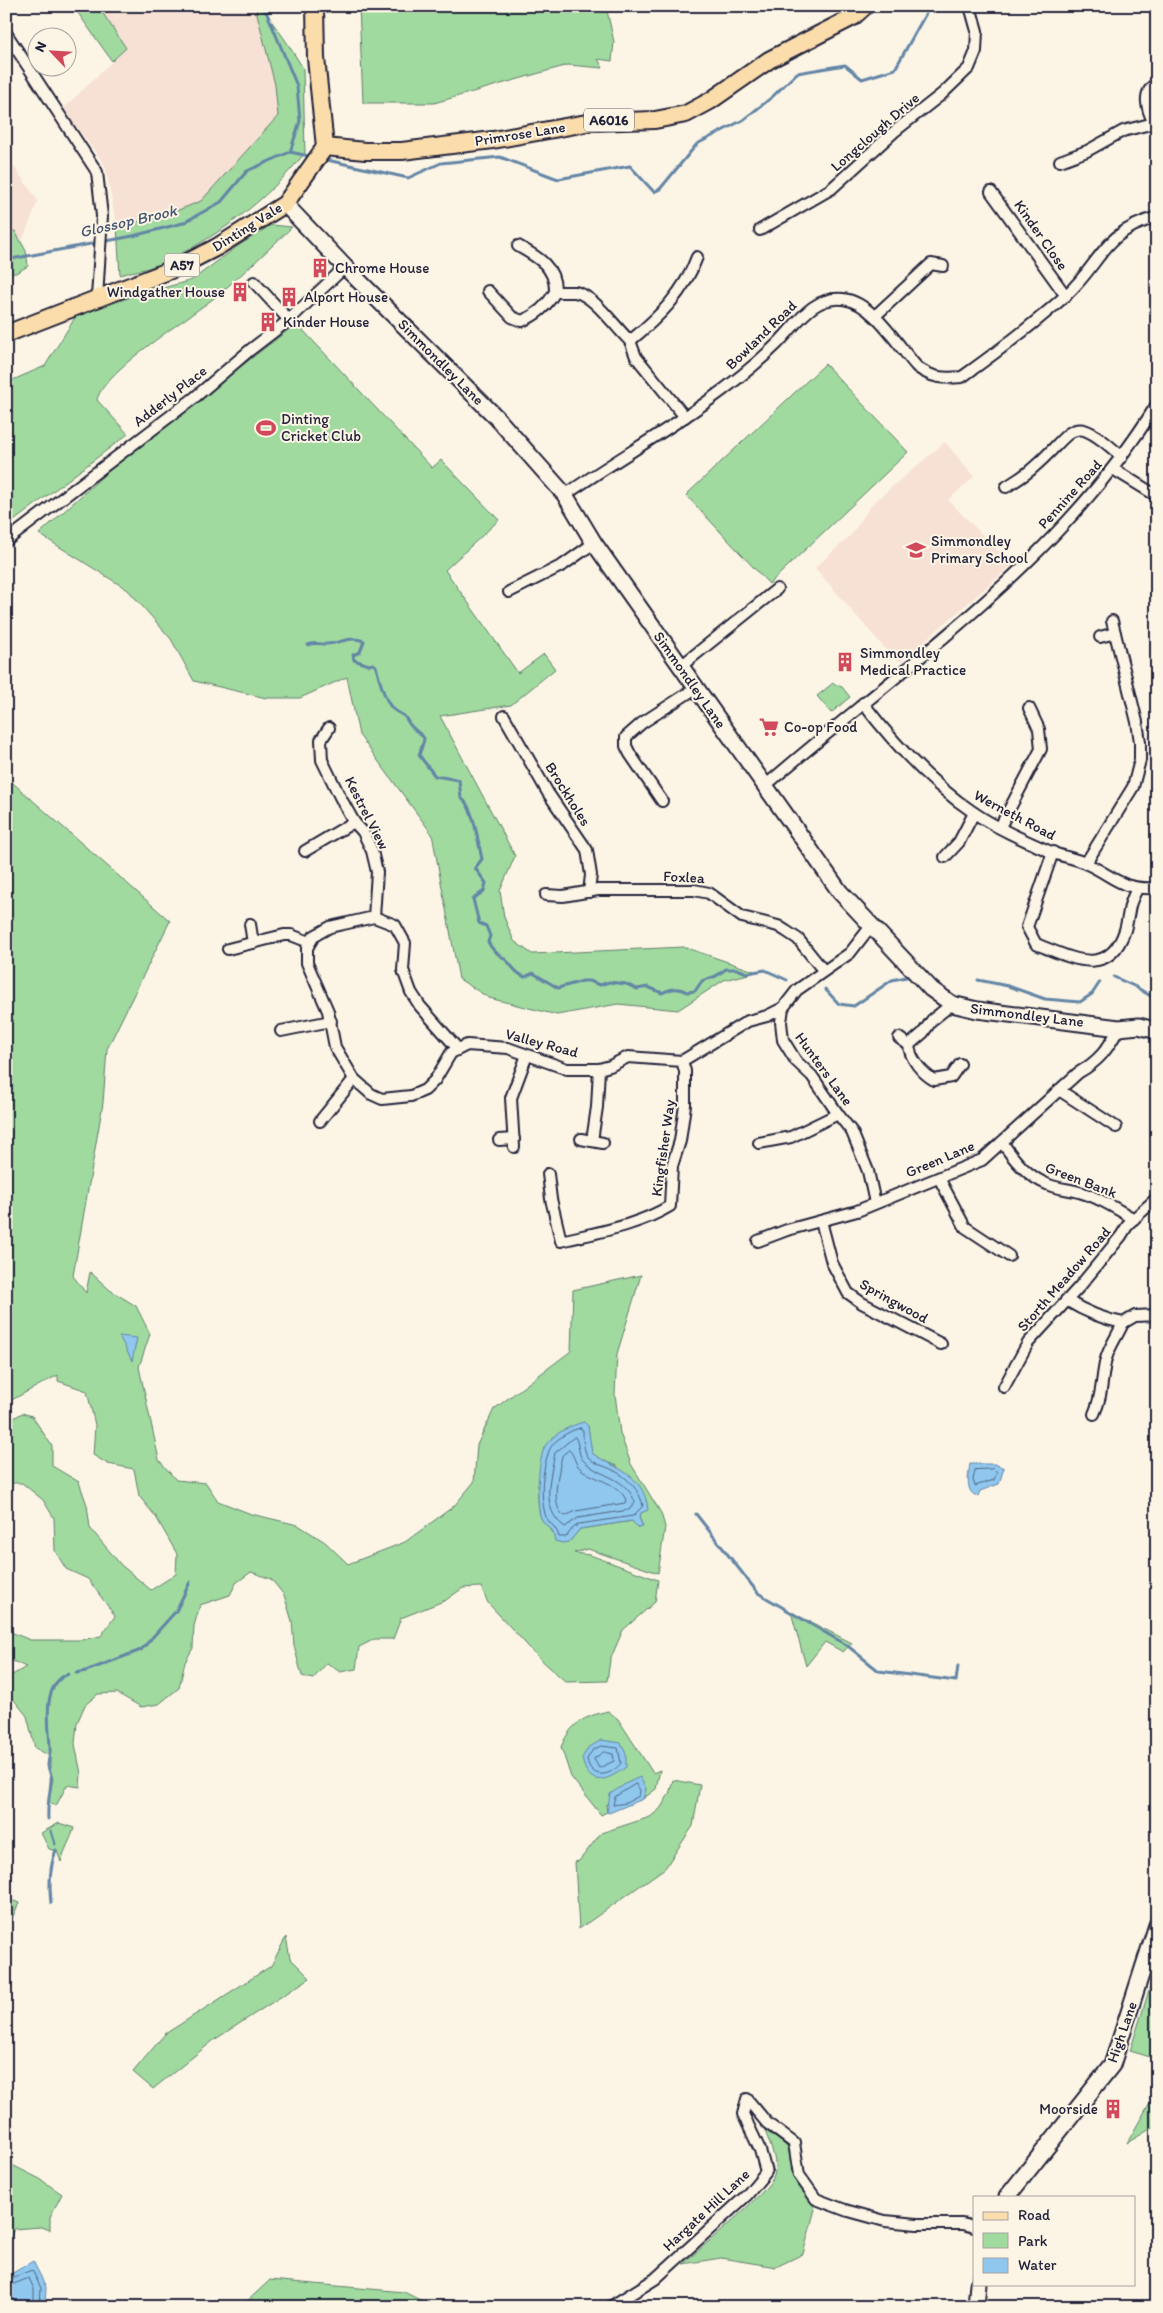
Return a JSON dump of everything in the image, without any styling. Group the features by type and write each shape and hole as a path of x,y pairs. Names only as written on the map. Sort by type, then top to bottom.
{"main road":[{"path":"315,6 316,58 325,147"},
{"name":"Primrose Lane","path":"325,147 365,151 402,151 493,140 592,122 654,120 686,114 710,101 769,60 852,17 865,6"},
{"name":"Dinting Vale","path":"6,334 176,268 217,247 286,204 325,147"}],"street":[{"name":"Longclough Drive","path":"760,230 831,190 895,131 942,94 969,68 976,51 977,31 970,6"},
{"path":"6,33 97,172 100,187 102,225 97,298"},
{"path":"1060,161 1087,151 1123,131 1155,123 1146,110 1147,94 1152,86 1157,83"},
{"name":"Kinder Close","path":"992,192 1066,296"},
{"name":"Simmondley Lane","path":"286,204 345,267 492,413 565,495 594,544 765,786 773,794 840,892 931,989 952,1004 977,1010 1119,1028 1139,1026 1157,1031"},
{"name":"Bowland Road","path":"565,495 685,417 740,377 778,343 808,309 825,300 842,299 857,303 875,316 917,367 927,374 942,379 962,377 1066,296 1086,274 1105,246 1123,231 1157,217"},
{"path":"488,291 512,317 522,321 534,316 546,305 555,292 555,280 549,269 539,258 518,246"},
{"path":"630,341 662,314 672,302 692,272 697,257"},
{"path":"875,316 931,264 943,266"},
{"name":"Adderly Place","path":"6,541 194,398 250,350 289,320 345,267"},
{"path":"254,282 289,320"},
{"path":"555,292 576,292 597,304 615,328 630,341 636,357 685,417"},
{"name":"Pennine Road","path":"765,786 1012,578 1065,524 1113,469 1157,404"},
{"path":"1006,487 1034,468 1065,436 1079,429 1091,432 1102,439 1122,457"},
{"path":"1113,469 1157,496"},
{"path":"509,592 562,565 594,544"},
{"path":"681,666 776,589"},
{"path":"1086,863 1133,787 1140,760 1137,722 1112,621"},
{"path":"1100,637 1115,633"},
{"path":"662,801 630,754 626,746 626,737 642,723 696,688"},
{"name":"Werneth Road","path":"864,703 891,740 916,766 974,813 1053,852 1086,863 1119,883 1137,889 1157,888"},
{"path":"1000,827 1041,749 1039,729 1029,708"},
{"name":"Brockholes","path":"504,716 548,793 587,850 591,876 588,892"},
{"name":"Kestrel View","path":"329,728 321,740 322,760 354,822 364,832 372,851 377,872 374,917"},
{"path":"945,857 959,842 974,813"},
{"path":"305,851 354,822"},
{"path":"1053,852 1027,927 1036,944 1089,962 1104,960 1117,949 1125,928 1128,905 1137,889"},
{"name":"Foxlea","path":"546,895 563,896 588,892 694,890 708,892 742,917 778,926 798,939 823,970"},
{"path":"374,917 395,925 405,943 403,970 410,992 458,1049 451,1053 435,1080 425,1090 411,1096 382,1099 371,1094 354,1080 336,1047 331,1021 307,963 309,942 320,930 330,926 374,917"},
{"path":"250,924 253,943"},
{"path":"682,1061 748,1021 767,1016 783,1008 796,990 850,953 871,926"},
{"path":"228,949 284,935 291,935 309,942"},
{"path":"909,1045 923,1033 932,1020 952,1004"},
{"name":"Hunters Lane","path":"783,1008 781,1022 783,1040 796,1061 812,1076 852,1132 868,1171 875,1203"},
{"path":"281,1031 331,1021"},
{"name":"Green Lane","path":"758,1241 857,1211 982,1160 1078,1073 1095,1064 1109,1047 1119,1028"},
{"path":"899,1038 909,1045 910,1052 920,1069 934,1080 950,1077 960,1064"},
{"name":"Valley Road","path":"458,1049 473,1044 508,1048 568,1069 610,1066 628,1057 682,1061"},
{"path":"499,1140 514,1143 511,1098 527,1055"},
{"name":"Kingfisher Way","path":"548,1174 551,1199 561,1241 631,1224 657,1214 670,1206 672,1166 680,1141 685,1105 685,1071 682,1061"},
{"path":"592,1141 598,1107 599,1068"},
{"path":"320,1120 354,1080"},
{"path":"1059,1090 1116,1127"},
{"path":"759,1143 791,1137 838,1114"},
{"path":"580,1139 603,1143"},
{"name":"Green Bank","path":"1002,1142 1012,1157 1031,1176 1048,1185 1079,1192 1134,1219"},
{"path":"939,1178 965,1227 1009,1256"},
{"name":"Storth Meadow Road","path":"1004,1387 1028,1343 1134,1219 1157,1198"},
{"name":"Springwood","path":"822,1221 832,1262 848,1294 941,1344"},
{"path":"1066,1300 1086,1312 1123,1323"},
{"path":"1094,1414 1100,1399 1102,1376 1107,1356 1123,1323 1135,1316 1157,1315"},
{"name":"High Lane","path":"1007,2196 1112,2065 1157,1925"},
{"name":"Hargate Hill Lane","path":"610,2307 655,2278 747,2195 766,2172 760,2150 743,2114 747,2099 767,2123 794,2143 799,2175 816,2199 845,2210 885,2221 917,2224 962,2224 973,2227"},
{"path":"976,2307 978,2286"}],"shaded area":[{"path":"98,6 255,6 275,85 278,116 202,201 161,217 117,226 105,165 63,109 126,48"},
{"path":"6,155 38,201 22,241 15,231 6,232"},
{"name":"Simmondley Primary School","path":"945,442 974,477 948,500 1012,565 901,661 893,658 815,568 852,534 872,504"}],"green space":[{"path":"73,6 98,6 126,48 112,61"},
{"path":"255,6 260,6 303,68 305,153 256,204 219,231 179,255 157,265 120,275 117,226 161,217 201,201 278,116 275,85"},
{"path":"359,6 606,6 614,42 612,61 598,59 603,68 568,65 434,103 363,103"},
{"path":"271,225 292,227 219,294 150,344 103,387 97,400 128,434 6,527 6,383 45,366 76,316 131,297 192,280 238,246"},
{"path":"15,231 26,251 28,266 16,273 6,273 6,232"},
{"path":"292,327 301,328 432,468 441,460 499,520 445,570 518,673 544,654 555,669 511,705 440,716 515,856 500,891 504,917 514,941 532,954 684,947 757,972 724,980 678,1010 618,1004 557,1015 489,998 459,979 432,834 359,735 347,677 300,698 266,698 194,681 171,639 128,590 39,534 127,454"},
{"path":"825,364 908,452 769,584 686,495"},
{"path":"833,683 842,687 850,697 831,713 817,696"},
{"path":"6,777 170,921 107,1049 103,1103 73,1276 86,1293 90,1272 110,1290 136,1306 150,1334 139,1367 159,1460 176,1480 206,1483 218,1501 251,1514 298,1525 325,1542 348,1564 405,1542 454,1506 474,1482 477,1445 494,1409 571,1351 573,1290 641,1275 617,1354 615,1394 620,1433 631,1464 661,1513 665,1527 658,1573 588,1549 574,1553 590,1555 658,1580 655,1602 623,1630 610,1660 607,1681 566,1682 538,1657 488,1603 481,1587 463,1588 446,1600 401,1618 393,1639 375,1639 359,1647 356,1669 340,1672 327,1663 313,1679 302,1676 294,1646 292,1621 284,1595 271,1579 251,1572 236,1583 230,1595 200,1605 194,1626 193,1648 185,1662 179,1688 159,1704 141,1707 117,1693 98,1694 85,1705 77,1723 75,1744 81,1774 80,1787 67,1785 56,1806 48,1802 53,1779 50,1769 50,1756 35,1748 27,1716 6,1690 6,1676 26,1667 6,1658 6,1630 30,1640 81,1640 101,1636 115,1616 88,1579 66,1569 55,1551 54,1518 43,1500 22,1483 6,1483 9,1464 6,1423 22,1413 32,1416 52,1446 52,1466 79,1482 87,1505 90,1528 121,1565 151,1590 176,1574 177,1554 156,1517 139,1496 134,1469 108,1464 93,1455 95,1425 87,1391 58,1381 58,1375 6,1403","holes":["588,1426 591,1453 601,1460 617,1466 641,1513 639,1518 643,1526 632,1521 580,1529 569,1542 554,1537 541,1518 538,1498 544,1448"]},
{"path":"791,1612 852,1643 843,1652 825,1642 806,1666"},
{"path":"608,1711 618,1719 653,1773 660,1770 656,1789 643,1799 646,1789 606,1805 607,1812 601,1815 571,1777 561,1747 569,1732 579,1722"},
{"path":"673,1780 700,1785 693,1826 665,1868 579,1929 575,1862 579,1861 601,1833 650,1817 660,1809 669,1794"},
{"path":"59,1823 74,1828 61,1862 57,1851 49,1849 41,1833"},
{"path":"6,1898 19,1903 6,1932"},
{"path":"286,1937 290,1958 310,1978 214,2040 153,2089 133,2072 165,2034 271,1966"},
{"path":"1157,1965 1157,2059 1130,2051"},
{"path":"1157,2090 1157,2125 1127,2143"},
{"path":"763,2124 790,2150 792,2172 797,2185 810,2199 815,2209 803,2254 776,2267 721,2258 683,2264 760,2195 774,2176 774,2156"},
{"path":"6,2162 40,2179 62,2194 50,2217 50,2230 41,2227 14,2229 6,2245"},
{"path":"270,2280 404,2292 434,2307 241,2307"}],"water":[{"path":"119,1336 137,1338 132,1361"},
{"path":"584,1422 588,1426 592,1453 635,1480 641,1488 648,1510 641,1513 639,1518 643,1527 638,1528 632,1521 580,1529 569,1542 562,1543 555,1541 552,1530 543,1522 540,1515 539,1470 543,1452 548,1442 557,1434"},
{"path":"970,1464 995,1464 1004,1468 999,1484 980,1491 978,1496 974,1495 968,1483"},
{"path":"601,1740 621,1743 626,1754 626,1767 605,1779 593,1778 585,1768 582,1758 588,1748"},
{"path":"640,1777 646,1789 643,1799 609,1813 607,1812 610,1794"},
{"path":"33,2261 46,2287 45,2307 6,2307 6,2277"}],"waterway":[{"name":"Glossop Brook","path":"6,260 133,236 183,223 221,202 247,171 290,152 300,121 297,86 264,6"},
{"path":"327,160 408,178 441,163 500,157 558,179 630,166 654,192 660,189 697,144 743,120 771,98 797,73 845,65 862,79 895,69 930,6"},
{"path":"290,152 309,156"},
{"path":"308,645 314,643 329,644 353,639 364,641 360,652 353,655 354,660 376,666 388,703 395,711 404,716 411,726 424,738 419,755 435,776 459,780 461,798 472,817 482,859 475,868 486,883 484,891 473,899 479,923 486,926 490,936 488,942 493,950 519,974 525,977 533,973 558,988 589,981 600,985 609,982 626,984 637,989 648,987 662,993 675,989 687,992 695,991 702,981 716,976 726,969 737,969 747,973 765,970 787,980"},
{"path":"825,989 839,1004 854,1006 892,980 911,976"},
{"path":"1114,977 1136,987 1157,1000"},
{"path":"978,980 1008,986 1045,999 1080,1002 1092,994 1100,982"},
{"path":"696,1514 758,1593 848,1646"},
{"path":"76,1673 141,1650 176,1611 190,1582"},
{"path":"849,1647 879,1671 956,1681 958,1666"},
{"path":"48,1819 51,1779 48,1766 50,1749 48,1706 54,1687 59,1679 68,1674"},
{"path":"51,1831 55,1844"},
{"path":"51,1903 50,1876 56,1850"}],"place":[{"name":"Chrome House","path":"320,268"},
{"name":"Windgather House","path":"240,292"},
{"name":"Alport House","path":"289,297"},
{"name":"Kinder House","path":"268,322"},
{"name":"Dinting Cricket Club","path":"266,428"},
{"name":"Simmondley Primary School","path":"916,550"},
{"name":"Simmondley Medical Practice","path":"845,662"},
{"name":"Co-op Food","path":"769,727"},
{"name":"Moorside","path":"1113,2109"}]}
